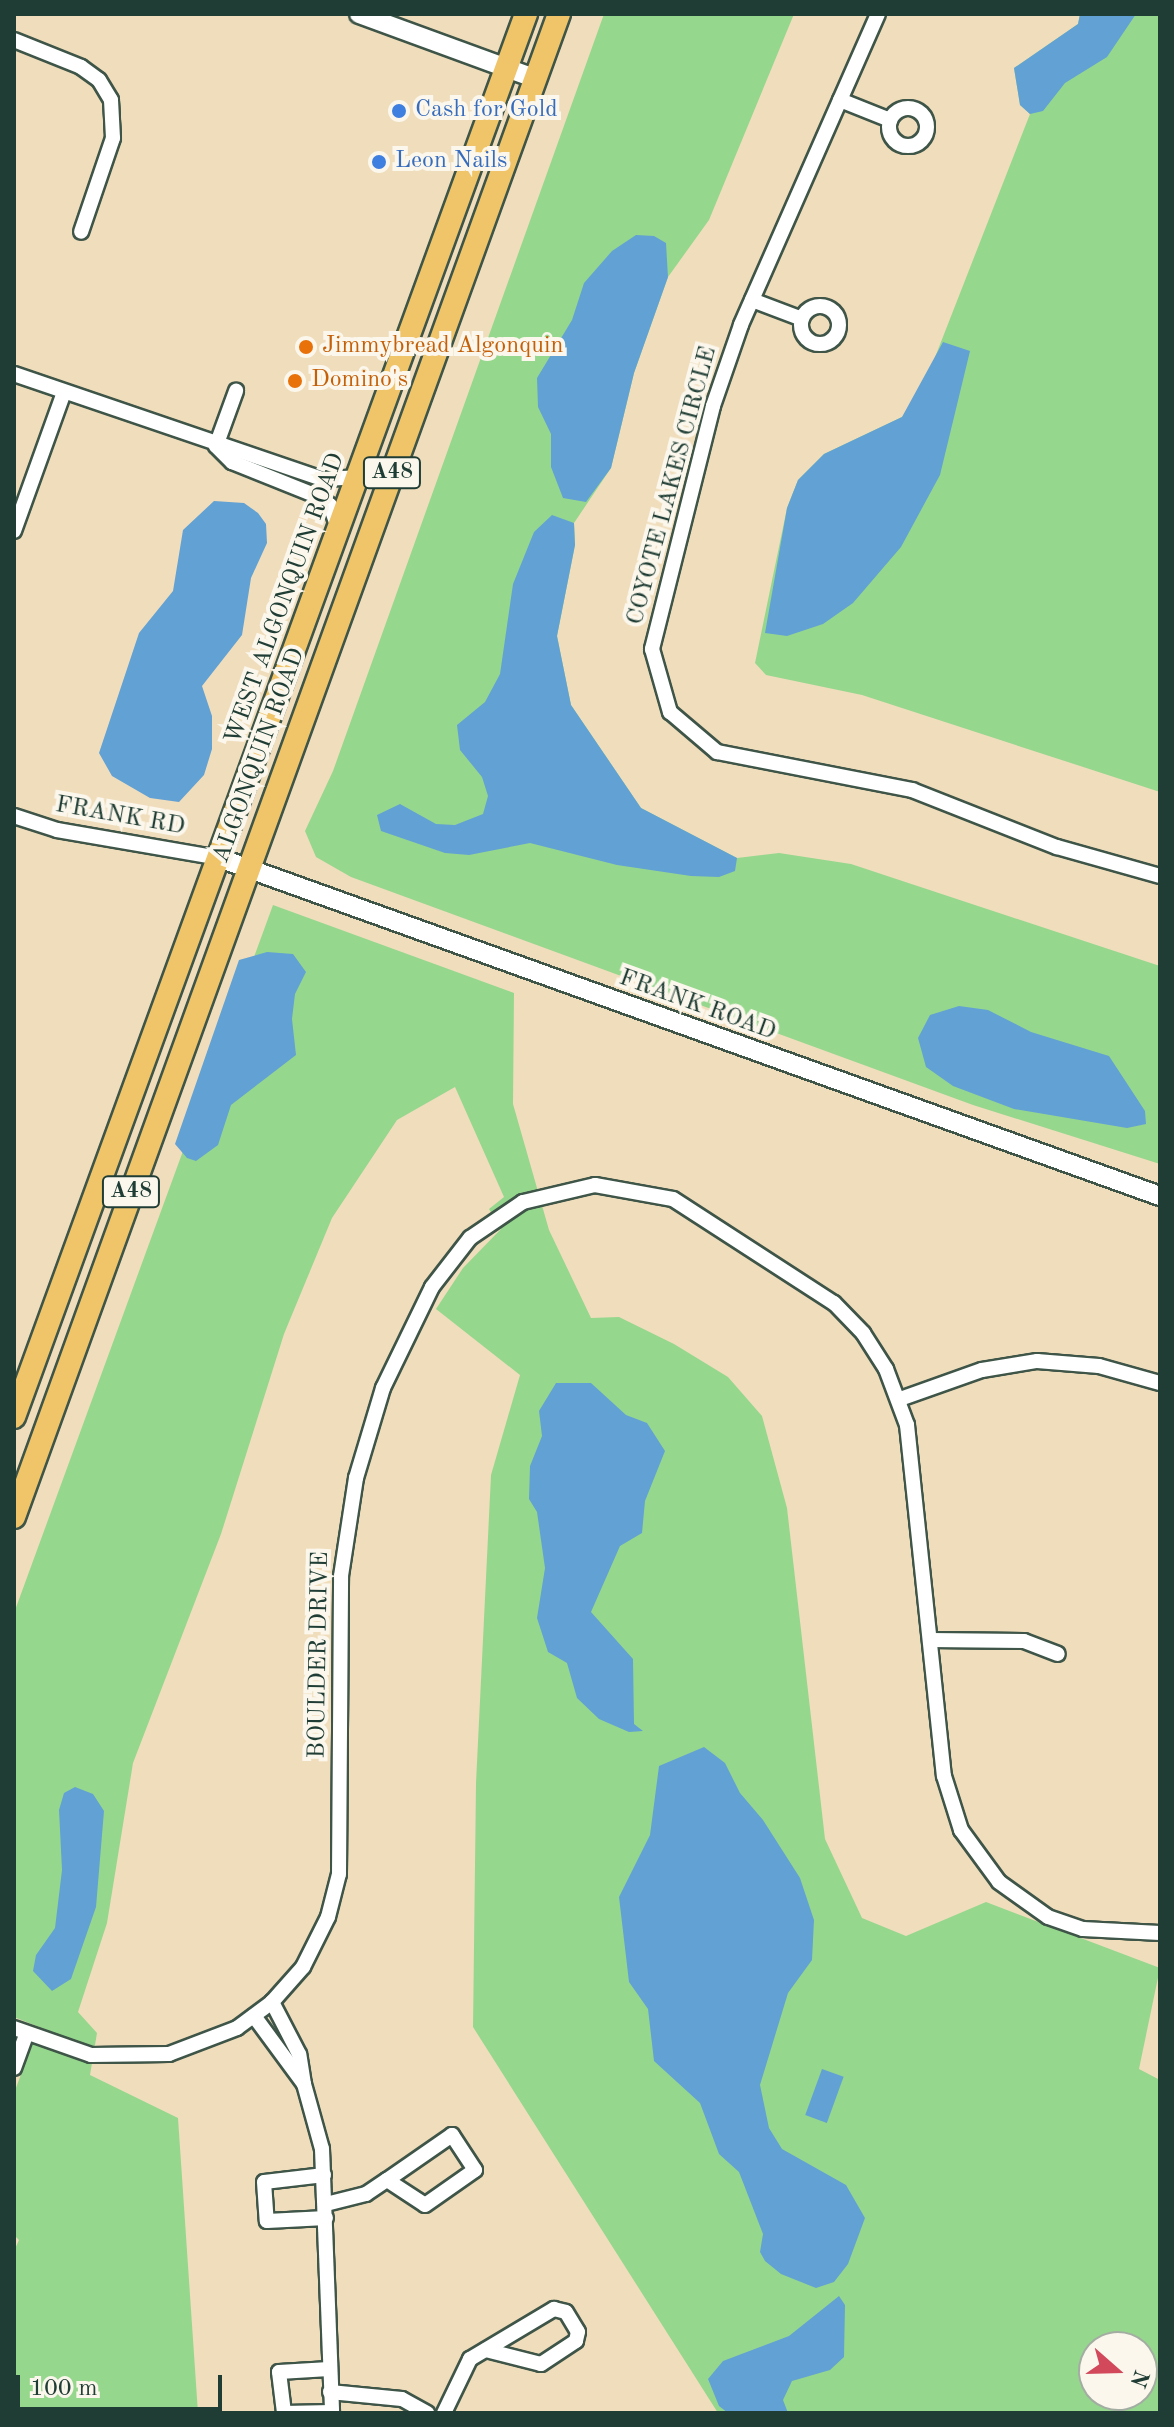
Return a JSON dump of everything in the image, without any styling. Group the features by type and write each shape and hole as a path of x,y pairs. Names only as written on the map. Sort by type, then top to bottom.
{"main road":[{"name":"A48","path":"505,68 526,14"},
{"name":"ALGONQUIN ROAD","path":"14,1517 559,14"},
{"name":"WEST ALGONQUIN ROAD","path":"14,1417 505,68"}],"street":[{"path":"359,14 534,78"},
{"name":"COYOTE LAKES CIRCLE","path":"878,14 752,300 713,406 652,649 670,712 717,752 912,790 1057,847 1160,876"},
{"path":"14,40 81,67 99,80 111,100 113,138 81,232"},
{"path":"840,100 890,120"},
{"path":"752,300 802,319"},
{"path":"14,374 216,446 237,448 323,479 358,477"},
{"path":"216,446 236,391"},
{"path":"14,531 64,392"},
{"path":"216,446 232,462 330,505 338,519 338,533"},
{"name":"FRANK RD","path":"14,816 71,832 219,858"},
{"name":"FRANK ROAD","path":"219,858 1160,1196"},
{"name":"BOULDER DRIVE","path":"20,2030 91,2055 148,2057 212,2040 272,2002 317,1943 339,1874 339,1599 359,1466 403,1342 440,1275 470,1238 510,1209 554,1191 608,1186 673,1199 834,1303 863,1333 900,1399 912,1458 946,1786 978,1858 1021,1901 1059,1922 1097,1931 1160,1933"},
{"path":"900,1399 982,1370 1037,1361 1099,1366 1160,1383"},
{"path":"930,1640 1024,1641 1058,1654"},
{"path":"272,2002 299,2054 304,2084 315,2113 324,2175 332,2412 284,2413 279,2372 329,2369"},
{"path":"254,2016 304,2084"},
{"path":"14,2068 20,2030"},
{"path":"324,2175 264,2182 267,2221 326,2211 366,2194 452,2135 475,2170 425,2205 387,2180"},
{"path":"444,2413 470,2359 554,2309 566,2312 578,2332 576,2341 541,2364 486,2350"},
{"path":"330,2392 402,2399 427,2413"}],"green space":[{"path":"604,14 794,14 709,220 668,277 634,373 611,468 574,523 575,545 557,636 571,705 641,808 737,858 779,853 851,864 1160,966 1160,1164 973,1105 351,877 316,857 305,831 333,771"},
{"path":"1080,14 1160,14 1160,792 862,695 766,675 755,663 787,508 798,480 824,454 902,417 923,388 1030,114 1020,105 1014,68 1078,24"},
{"path":"273,905 514,993 513,1104 549,1230 591,1318 619,1317 674,1344 728,1377 762,1416 787,1508 825,1839 862,1918 906,1936 986,1902 1160,1968 1139,2069 1160,2080 1160,2413 718,2413 473,2027 476,1783 491,1475 520,1375 436,1309 463,1268 501,1229 489,1209 504,1197 455,1087 397,1120 332,1218 284,1334 221,1534 133,1763 107,1923 78,2012 97,2033 90,2075 178,2118 198,2413 14,2413 14,2251 19,2240 14,2235 14,2093 39,2027 14,2017 14,1613"}],"water":[{"path":"1080,14 1136,14 1107,57 1065,83 1043,111 1030,114 1020,105 1014,68 1078,24"},
{"path":"636,235 654,236 666,243 668,277 634,373 611,468 586,502 563,498 551,467 551,434 538,407 537,378 572,320 584,283 612,251"},
{"path":"943,342 970,351 940,475 901,547 853,603 823,624 787,636 765,633 787,508 798,480 824,454 902,417"},
{"path":"214,501 244,503 258,513 266,524 267,543 251,578 242,635 202,686 212,716 212,749 204,775 179,802 150,798 112,776 99,753 139,633 173,591 183,530"},
{"path":"552,515 574,523 575,545 557,636 571,705 641,808 737,858 735,871 719,877 691,876 617,865 530,843 469,855 445,853 381,831 377,815 400,804 436,824 455,825 483,814 488,796 482,777 460,750 457,725 485,702 500,674 513,584 534,532"},
{"path":"267,952 293,954 306,972 295,994 292,1019 296,1055 231,1105 218,1145 196,1161 187,1158 175,1144 239,960"},
{"path":"959,1006 988,1010 1031,1032 1109,1056 1145,1111 1146,1124 1127,1128 1014,1109 953,1086 926,1067 918,1038 930,1015"},
{"path":"556,1383 591,1383 626,1415 647,1423 665,1451 645,1501 642,1533 620,1546 591,1612 633,1659 634,1724 643,1731 629,1732 599,1719 577,1698 567,1663 548,1652 537,1618 545,1568 537,1512 529,1499 530,1466 542,1436 539,1411"},
{"path":"704,1747 725,1763 740,1793 763,1820 800,1878 814,1920 812,1960 788,1993 760,2085 769,2128 782,2149 846,2185 865,2218 848,2264 834,2282 816,2288 781,2274 765,2261 760,2252 763,2234 739,2172 719,2154 700,2103 654,2061 648,2009 629,1982 619,1897 650,1835 659,1766"},
{"path":"75,1787 93,1794 104,1811 96,1907 71,1979 52,1991 33,1971 36,1955 55,1928 62,1870 59,1810 64,1793"},
{"path":"822,2069 844,2077 827,2123 805,2115"},
{"path":"839,2296 845,2305 844,2357 830,2370 792,2381 783,2400 788,2413 728,2413 719,2406 708,2379 723,2361 789,2336"}],"place":[{"name":"Cash for Gold","path":"399,111"},
{"name":"Leon Nails","path":"379,162"},
{"name":"Jimmybread Algonquin","path":"306,347"},
{"name":"Domino's","path":"295,381"}]}
